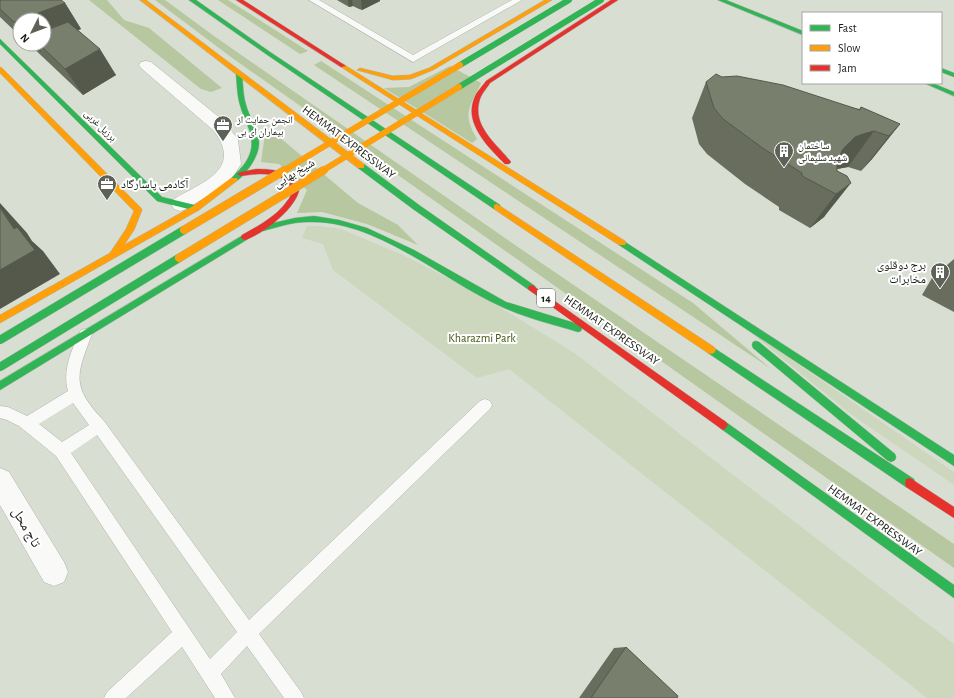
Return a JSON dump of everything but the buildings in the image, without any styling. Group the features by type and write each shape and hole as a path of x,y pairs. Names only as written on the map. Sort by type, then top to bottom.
{"main road":[{"name":"HEMMAT EXPRESSWAY","path":"143,0 416,207 600,336 954,592"},
{"path":"192,0 274,58 954,513"},
{"path":"239,0 665,270 954,461"},
{"path":"328,57 365,71 393,78 411,78 431,69 549,0"},
{"name":"شیخ بهایی","path":"0,340 569,0"},
{"name":"شیخ بهایی","path":"0,367 601,0"},
{"path":"537,190 491,147 478,126 475,102 488,82 493,78 615,0"},
{"path":"721,0 802,33"},
{"name":"برزیل غربی","path":"0,41 72,127 138,210"},
{"name":"برزیل غربی","path":"0,69 160,199"},
{"path":"942,70 954,75"},
{"path":"0,319 113,255 188,206 218,193 241,174 252,162 256,148 255,133 243,106 239,74"},
{"path":"929,84 954,94"},
{"path":"0,386 259,228 285,208 294,197 295,190 290,180 279,174 265,171 252,171 241,174"},
{"path":"113,255 130,230 138,210 151,208 160,199 188,206"},
{"path":"259,228 313,219 345,224 364,230 397,245 504,304 600,336"},
{"path":"665,270 954,508"}],"street":[{"path":"146,65 219,126 230,140 232,164 228,171 188,206"},
{"name":"تاج محل","path":"0,481 54,572"}],"lane":[{"path":"312,0 413,59 518,0"},
{"path":"86,334 73,369 75,394 84,410 99,426 295,698"},
{"path":"26,424 75,394"},
{"path":"209,673 248,633 485,405"},
{"path":"0,412 7,413 26,424 60,450 226,698"},
{"path":"60,450 99,426"},
{"path":"113,698 183,634"}],"green space":[{"path":"89,0 107,0 124,20 149,28 222,88 211,92 201,89"},
{"path":"155,0 165,0 214,36 512,243 954,544 954,568 231,57"},
{"path":"218,0 228,0 308,51 300,54"},
{"path":"321,61 693,303 770,368 314,65"},
{"path":"450,66 481,83 469,111 472,130 477,139 472,143 384,88 409,87"},
{"path":"272,131 358,203 398,225 418,245 367,224 322,212 297,213 307,190 279,164 261,162 265,134"},
{"name":"Kharazmi Park","path":"307,226 321,226 341,229 405,256 478,294 573,352 954,644 954,698 927,698 509,369 477,378 333,270 323,244 302,238"},
{"path":"740,324 954,472 954,485 852,415"}],"traffic: fast":[{"path":"192,0 497,207"},
{"path":"460,65 569,0"},
{"path":"459,87 601,0"},
{"path":"721,0 802,33"},
{"path":"0,41 160,199 196,208"},
{"path":"942,70 954,75"},
{"path":"234,180 244,170 252,158 255,145 254,131 242,100 239,74"},
{"path":"929,84 954,94"},
{"path":"361,166 416,207 532,288"},
{"path":"263,228 295,220 314,219 339,223 364,230 412,252 503,304 530,314 578,328"},
{"path":"0,340 184,230"},
{"path":"0,386 245,237"},
{"path":"622,243 954,461"},
{"path":"0,367 179,258"},
{"path":"756,345 891,457"},
{"path":"711,350 910,483"},
{"path":"723,425 954,592"}],"traffic: slow":[{"path":"143,0 361,166"},
{"path":"360,70 393,78 411,77 431,69 549,0"},
{"path":"184,230 460,65"},
{"path":"343,66 622,243"},
{"path":"0,69 138,210"},
{"path":"179,258 459,87"},
{"path":"0,319 196,208 234,180"},
{"path":"497,207 711,350"},
{"path":"113,255 130,230 138,210"}],"traffic: jam":[{"path":"239,0 343,66"},
{"path":"507,162 495,150 483,135 479,127 475,110 476,101 480,93 488,82 615,0"},
{"path":"241,174 256,172 272,172 280,174 287,178 295,191 289,205 283,211 245,237"},
{"path":"532,288 723,425"},
{"path":"910,483 954,513"}],"place":[{"name":"انجمن حمایت از بیماران ای بی","path":"223,142"},
{"name":"ساختمان شهید سلیمانی","path":"784,168"},
{"name":"آکادمی پاسارگاد","path":"107,201"},
{"name":"برج دوقلوی مخابرات","path":"940,289"}]}
